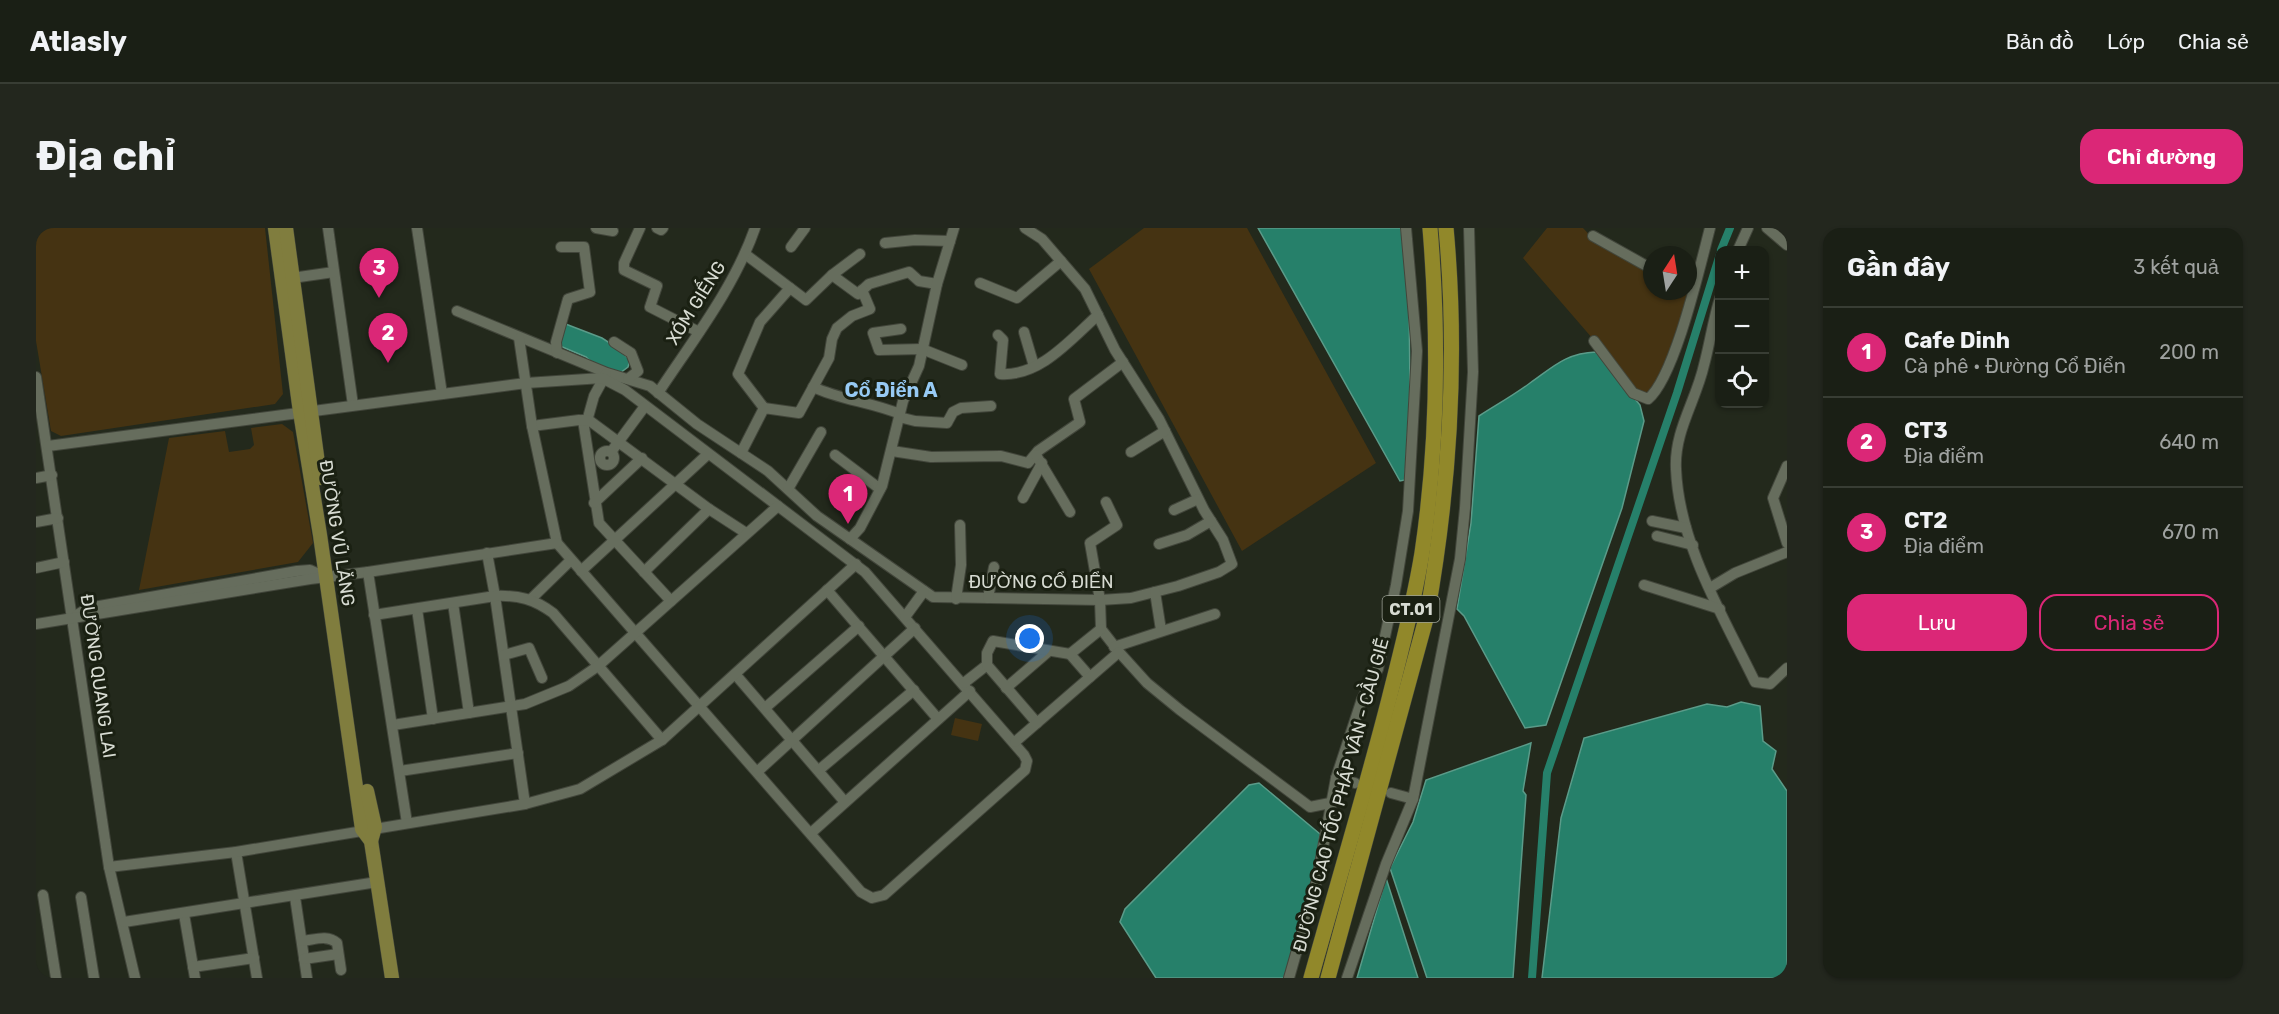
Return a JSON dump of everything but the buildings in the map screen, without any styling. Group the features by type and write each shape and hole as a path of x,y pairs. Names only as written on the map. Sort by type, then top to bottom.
{"highway":[{"name":"ĐƯỜNG CAO TỐC PHÁP VÂN - CẦU GIẼ","path":"1311,978 1364,796 1411,610 1421,554 1431,484 1436,368 1430,228"},
{"name":"ĐƯỜNG CAO TỐC PHÁP VÂN - CẦU GIẼ","path":"1328,978 1421,637 1437,556 1446,489 1452,381 1451,305 1446,228"}],"main road":[{"name":"ĐƯỜNG VŨ LĂNG","path":"275,228 392,978"},
{"name":"ĐƯỜNG VŨ LĂNG","path":"286,228 305,412"}],"street":[{"path":"328,228 353,405"},
{"path":"417,228 442,394"},
{"path":"596,228 613,231"},
{"path":"640,228 624,263 624,270 657,285 650,307 699,332"},
{"path":"657,228 662,230 663,228"},
{"name":"XÓM GIẾNG","path":"658,393 699,332 745,254 755,228"},
{"path":"791,247 805,228"},
{"path":"850,539 860,528 880,489 892,451 903,401 919,366 937,284 954,228"},
{"name":"ĐƯỜNG CỔ ĐIỂN","path":"457,311 557,353 604,376 628,379 650,386 697,424 776,478 817,516 933,597 1100,600 1131,598 1219,572 1232,564 1223,540 1198,499 1165,431 1123,362 1085,289 1042,239 1025,228"},
{"path":"1289,978 1317,880 1335,778 1362,699 1378,669 1396,585 1408,511 1417,351 1406,228"},
{"path":"1347,978 1386,864 1413,799 1453,599 1465,507 1473,348 1469,228"},
{"path":"1697,267 1710,228"},
{"path":"1740,246 1749,228"},
{"path":"1767,228 1787,245"},
{"path":"1593,236 1643,264"},
{"path":"885,243 915,240 950,241"},
{"path":"557,353 556,342 568,298 590,292 584,247 561,247"},
{"path":"745,254 806,300 832,275 860,254"},
{"path":"980,283 1017,298 1061,261"},
{"path":"292,278 334,272"},
{"path":"832,275 858,294 869,284 909,272 918,281 937,284"},
{"path":"790,288 760,322 738,374 764,408 795,414 799,412 829,358 832,339 837,328 852,316 870,309 862,290"},
{"path":"1594,341 1633,393 1648,399 1656,393 1669,369 1687,300"},
{"path":"1719,300 1705,364 1680,431 1676,469 1686,528 1710,588 1755,682 1770,684 1787,668"},
{"path":"998,334 1003,340 1000,374 1007,374 1045,362 1098,315"},
{"path":"901,329 873,333 879,350 922,349 962,365"},
{"path":"1024,332 1034,366"},
{"path":"48,446 526,383 604,376 856,564 967,687 1014,742 1027,761 1025,770 884,895 872,898 861,892 557,543 532,426 526,383 519,338"},
{"path":"614,342 631,353 638,371 628,379"},
{"path":"1070,512 1039,459 1038,451 1080,422 1074,399 1123,362"},
{"path":"604,376 585,421 588,461 599,523 671,602"},
{"name":"ĐƯỜNG QUANG LAI","path":"36,380 41,431 48,446 109,867 124,922 135,978"},
{"path":"813,387 831,395 870,402 900,416 925,423 947,423 953,412 961,408 991,406"},
{"path":"611,458 619,441 645,406"},
{"path":"741,453 764,408"},
{"path":"532,426 585,421 600,426 709,509 747,533"},
{"path":"1131,452 1165,431"},
{"path":"788,489 820,432"},
{"path":"892,451 931,457 1001,456 1028,463 1039,459"},
{"path":"588,461 600,459 602,453 611,458 622,477"},
{"path":"581,571 708,454"},
{"path":"835,455 880,489"},
{"path":"594,503 642,458"},
{"path":"1023,498 1039,459"},
{"path":"1787,466 1773,498 1787,543"},
{"path":"36,478 52,475"},
{"path":"763,495 776,478"},
{"path":"1174,510 1198,499"},
{"path":"1106,502 1117,525 1090,543 1100,600 1101,629 1147,683 1180,710 1310,807 1330,803"},
{"path":"393,725 511,706 546,697 598,666 778,506"},
{"path":"644,572 709,509"},
{"path":"36,522 58,518"},
{"path":"1158,544 1186,534 1211,521"},
{"path":"1652,521 1686,528"},
{"path":"956,599 961,565 960,525"},
{"path":"1657,536 1693,545"},
{"path":"36,624 92,616 194,594 368,572 557,543"},
{"path":"1710,588 1735,573 1787,552"},
{"path":"487,553 525,804"},
{"path":"531,599 571,560"},
{"path":"36,568 64,562"},
{"path":"109,867 236,852 368,828 525,804 580,789 662,740 856,564"},
{"path":"988,598 994,567"},
{"path":"368,572 407,823"},
{"path":"1644,585 1720,609"},
{"path":"827,590 938,719"},
{"path":"905,617 924,591"},
{"path":"1155,592 1161,630"},
{"path":"374,615 495,596 512,595 531,599 553,614 662,740"},
{"path":"453,603 469,713"},
{"path":"417,609 433,719"},
{"path":"1014,742 1090,677 1117,650 1161,630 1215,614"},
{"path":"765,708 859,627"},
{"path":"757,772 915,628"},
{"path":"1070,654 1101,629"},
{"path":"1037,723 987,665 987,653 996,640 1070,654 1090,677"},
{"path":"504,655 529,648 542,678"},
{"path":"1006,688 1049,651"},
{"path":"811,833 938,719 987,665"},
{"path":"735,674 844,801"},
{"path":"819,771 914,690"},
{"path":"400,771 518,753"},
{"path":"1335,778 1355,783"},
{"path":"1391,793 1413,799"},
{"path":"236,852 257,978"},
{"path":"124,922 295,897 377,882"},
{"path":"43,895 41,910 56,978"},
{"path":"81,897 94,978"},
{"path":"295,897 307,978"},
{"path":"184,914 194,972 254,958"},
{"path":"302,941 330,938 337,943 341,970"},
{"path":"304,959 338,954"}],"shaded area":[{"path":"36,228 265,228 283,394 275,404 61,436 51,431 36,341"},
{"path":"1144,228 1247,228 1376,463 1242,551 1089,269"},
{"path":"1547,228 1583,228 1598,244 1643,267 1643,300 1686,300 1657,387 1648,397 1637,390 1523,258"},
{"path":"282,424 293,432 313,543 298,562 139,590 169,438 225,431 229,452 250,449 254,445 251,428"},
{"path":"955,718 982,724 978,741 951,735"}],"water":[{"path":"1258,228 1401,228 1409,299 1410,390 1405,480 1400,481"},
{"path":"563,323 602,338 616,347 630,360 628,367 620,373 591,362 586,357 560,346"},
{"path":"1596,352 1640,405 1644,421 1622,508 1546,725 1525,728 1464,616 1457,609 1471,523 1479,416 1560,362 1576,355"},
{"path":"1741,702 1760,706 1763,741 1776,751 1772,769 1787,791 1787,978 1542,978 1561,818 1584,738 1707,704 1727,707"},
{"path":"1531,743 1523,791 1526,795 1513,978 1427,978 1390,868 1413,822 1426,780"},
{"path":"1259,783 1320,834 1313,884 1284,978 1156,978 1120,922 1125,909 1249,785"},
{"path":"1386,878 1418,978 1357,978"}],"waterway":[{"path":"1723,246 1730,228"},
{"path":"1532,978 1547,773 1677,393 1715,270"}],"place":[{"name":"CT2","path":"379,298"},
{"name":"CT3","path":"388,363"},
{"name":"Cafe Dinh","path":"848,524"}],"district":[{"name":"Cổ Điển A","path":"891,390"}]}
